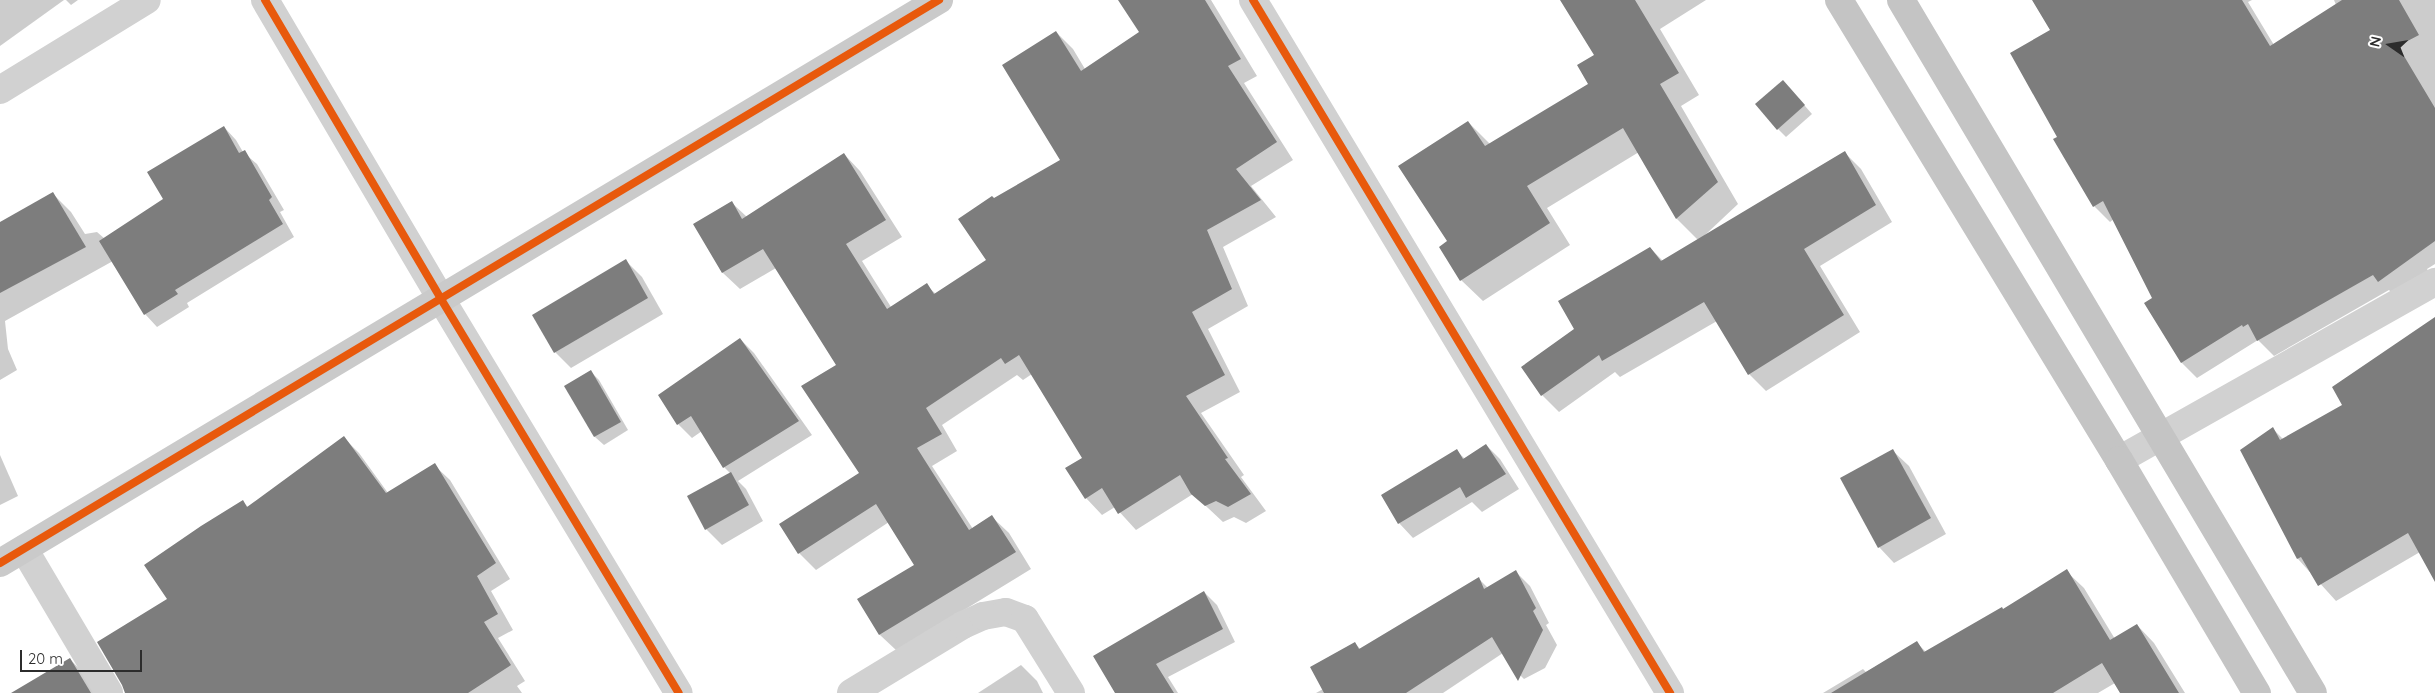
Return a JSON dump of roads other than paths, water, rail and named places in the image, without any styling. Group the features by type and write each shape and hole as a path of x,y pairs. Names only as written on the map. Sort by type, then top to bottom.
{"main road":[{"path":"1839,0 2119,460 2257,693"},
{"path":"1902,0 2314,693"}],"street":[{"path":"0,90 147,0"},
{"path":"265,0 441,299 679,693"},
{"path":"0,563 939,0"},
{"path":"1253,0 1670,693"},
{"path":"2119,460 2435,282"},
{"path":"24,549 109,693"},
{"path":"851,693 963,625 983,616 1006,612 1025,619 1071,693"}]}
